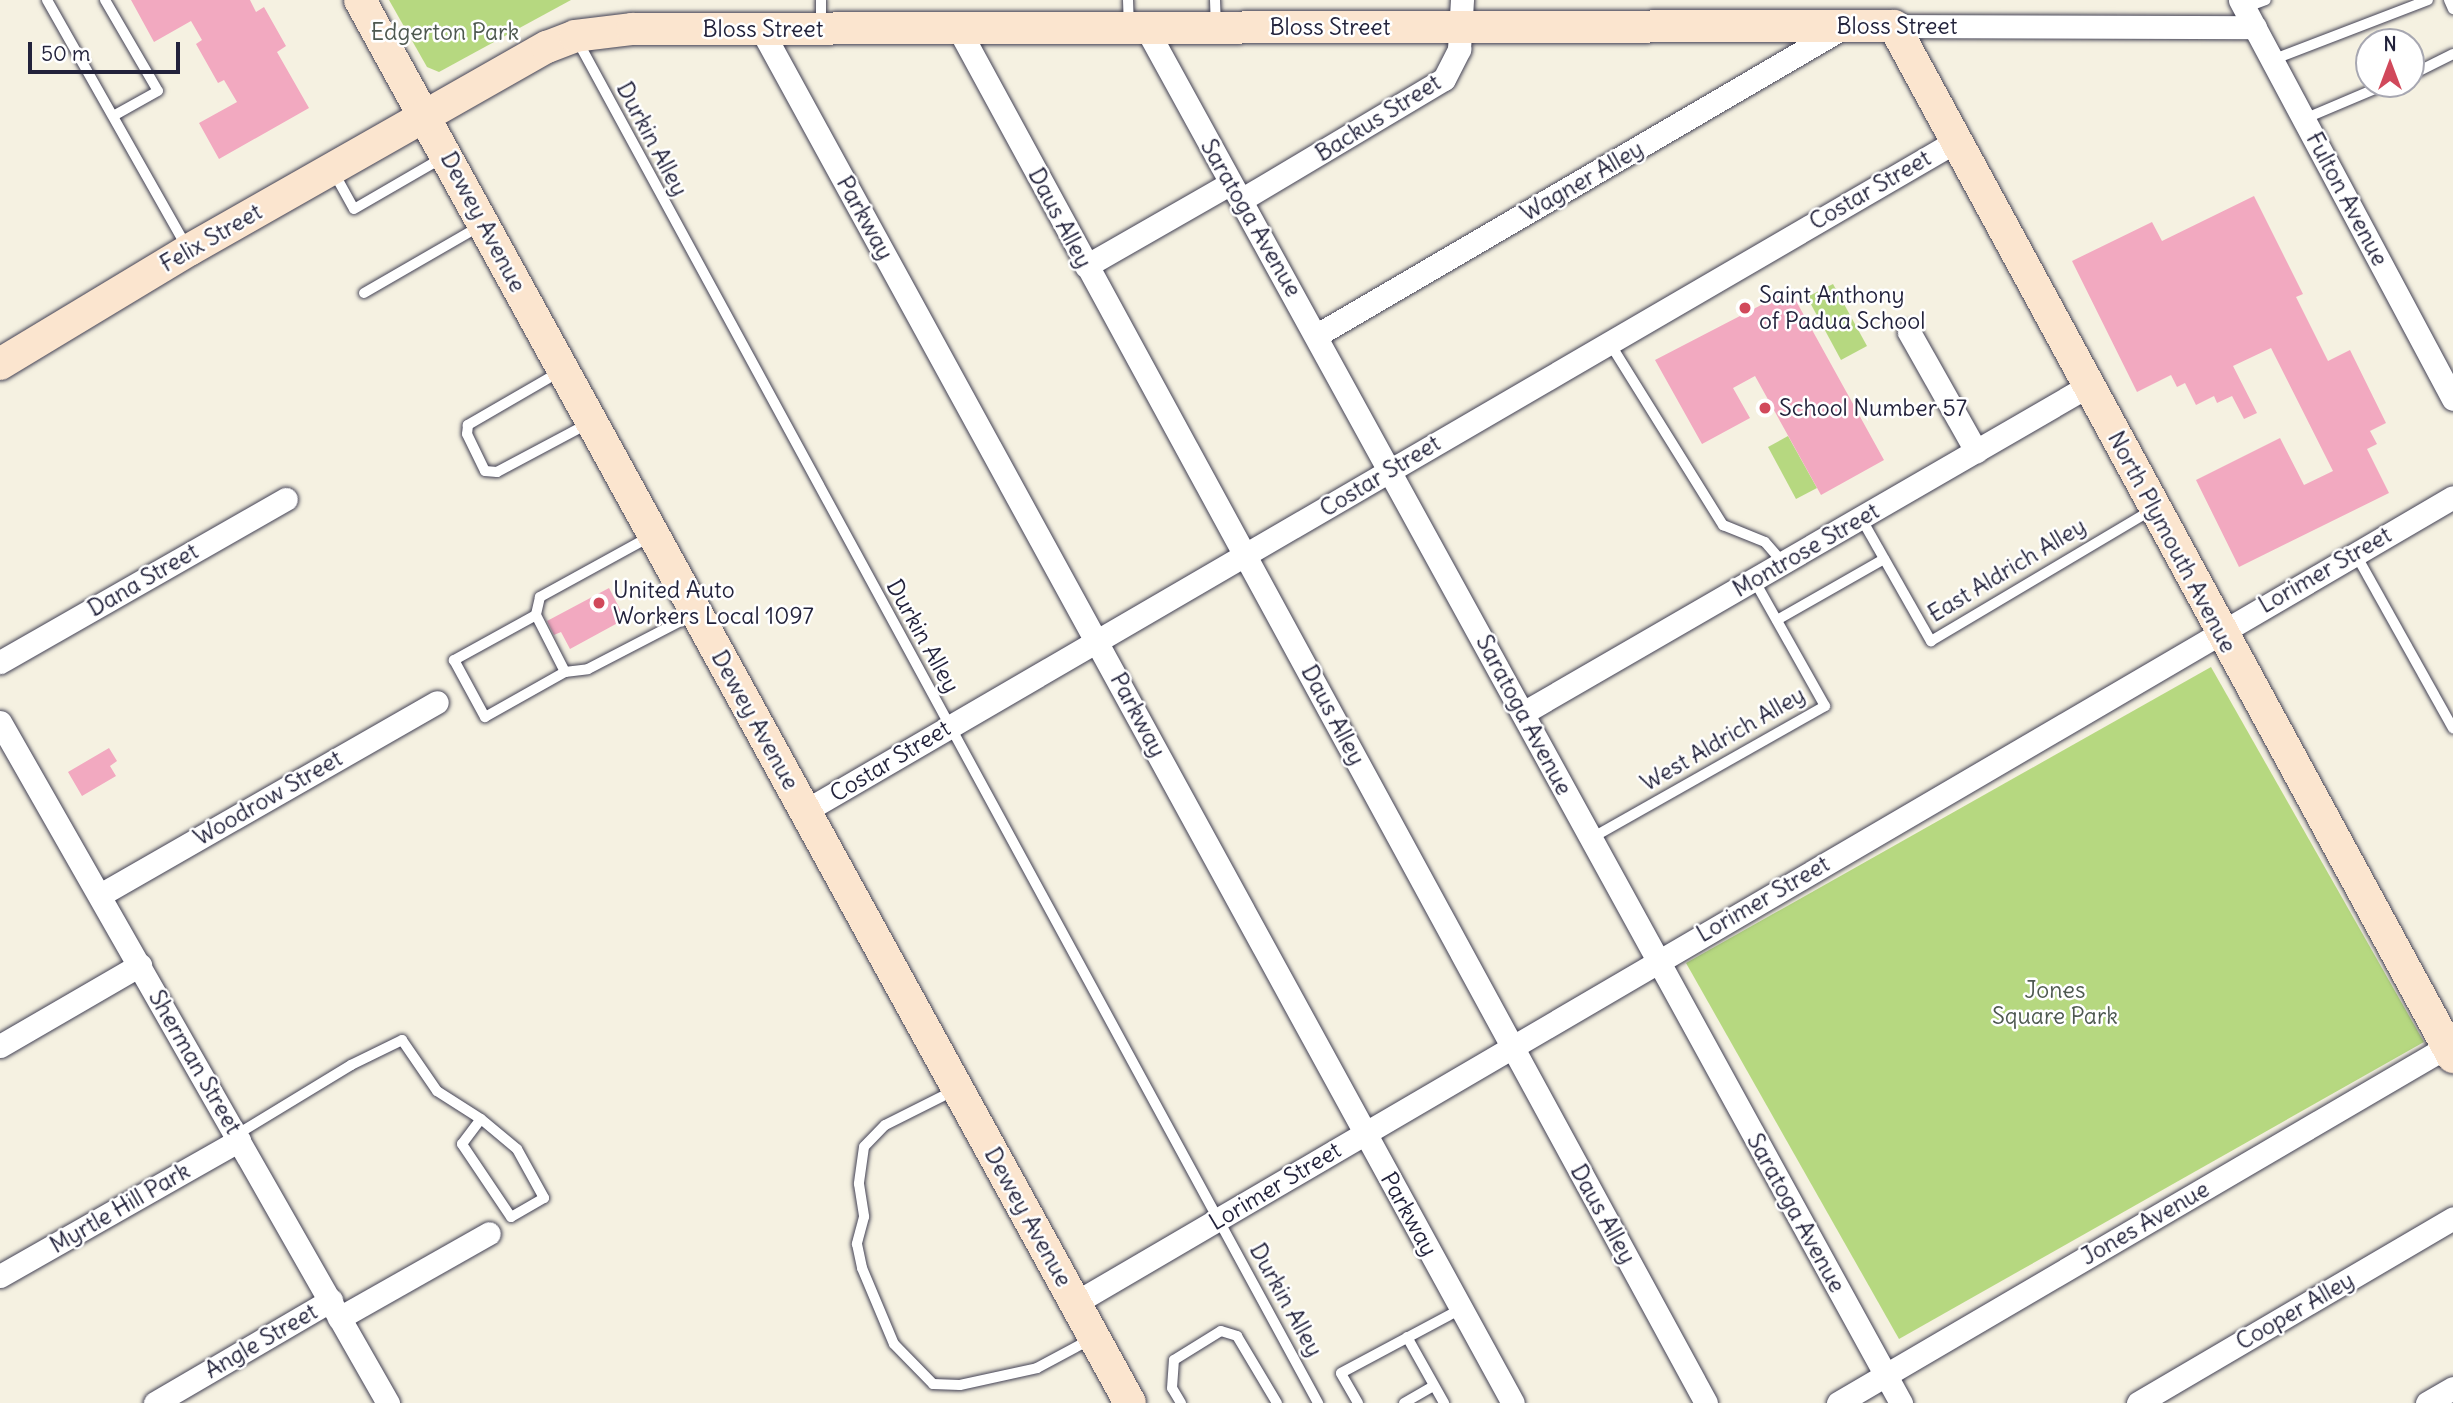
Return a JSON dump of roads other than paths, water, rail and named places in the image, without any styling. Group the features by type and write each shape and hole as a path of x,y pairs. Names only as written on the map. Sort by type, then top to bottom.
{"street":[{"name":"Dewey Avenue","path":"360,0 1130,1403"},
{"name":"Bloss Street","path":"425,116 575,36 632,29 761,29 821,14 958,28 1215,14 1462,13 1894,26 2251,9"},
{"name":"Fulton Avenue","path":"2251,9 2272,60 2453,398"},
{"name":"Backus Street","path":"1086,266 1235,192 1435,87 1456,61 1462,13"},
{"name":"Saratoga Avenue","path":"1134,18 1317,335 1656,962 1900,1403"},
{"name":"Wagner Alley","path":"1317,335 1847,26"},
{"name":"North Plymouth Avenue","path":"1894,26 2220,631 2451,1049"},
{"name":"Daus Alley","path":"958,28 1706,1403"},
{"name":"Parkway","path":"761,29 1513,1403"},
{"name":"Felix Street","path":"0,365 189,250 425,116"},
{"name":"Costar Street","path":"804,811 1956,141"},
{"path":"1909,332 1976,452"},
{"name":"Montrose Street","path":"1523,713 2088,386"},
{"name":"Lorimer Street","path":"1075,1303 2453,497"},
{"name":"Dana Street","path":"0,662 286,499"},
{"name":"Woodrow Street","path":"100,895 437,702"},
{"name":"Sherman Street","path":"0,722 388,1403"},
{"path":"0,1046 139,965"},
{"name":"Jones Avenue","path":"1838,1403 2451,1049"},
{"name":"Myrtle Hill Park","path":"0,1276 238,1138"},
{"name":"Cooper Alley","path":"2138,1403 2453,1219"},
{"name":"Angle Street","path":"155,1403 335,1309 489,1233"},
{"path":"2427,1403 2453,1388"}],"lane":[{"path":"47,0 189,250"},
{"path":"105,0 158,91 113,116"},
{"path":"2272,60 2428,0"},
{"path":"2449,0 2453,9"},
{"name":"Durkin Alley","path":"575,36 1318,1403"},
{"path":"2425,68 2453,54"},
{"path":"2304,119 2355,97"},
{"path":"331,169 355,209 447,155"},
{"path":"364,293 484,224"},
{"path":"1609,342 1723,526 1765,542 1783,563"},
{"path":"563,369 468,425 467,434 485,471 497,472 591,422"},
{"name":"East Aldrich Alley","path":"1861,518 1931,640 2154,508"},
{"path":"565,672 536,615 540,597 654,535"},
{"path":"2356,553 2453,728"},
{"path":"1777,620 1884,559"},
{"name":"West Aldrich Alley","path":"1590,839 1825,706 1754,580"},
{"path":"536,615 454,660 485,717 565,672 588,669 696,612"},
{"path":"238,1138 351,1065 402,1041 437,1091 481,1119 517,1149 544,1198 511,1217 462,1144 481,1119"},
{"path":"957,1089 885,1125 864,1147 859,1184 864,1217 857,1244 862,1268 894,1343 933,1384 960,1385 1037,1368 1094,1338"},
{"path":"1359,1403 1340,1373 1461,1309"},
{"path":"1181,1403 1172,1388 1174,1360 1221,1331 1237,1336 1277,1403"},
{"path":"1407,1338 1444,1403"},
{"path":"1404,1403 1434,1386"}],"place":[{"name":"Saint Anthony of Padua School","path":"1745,308"},
{"name":"School Number 57","path":"1765,408"},
{"name":"United Auto Workers Local 1097","path":"599,603"}],"park label":[{"name":"Edgerton Park","path":"445,32"},
{"name":"Jones Square Park","path":"2055,1003"}]}
